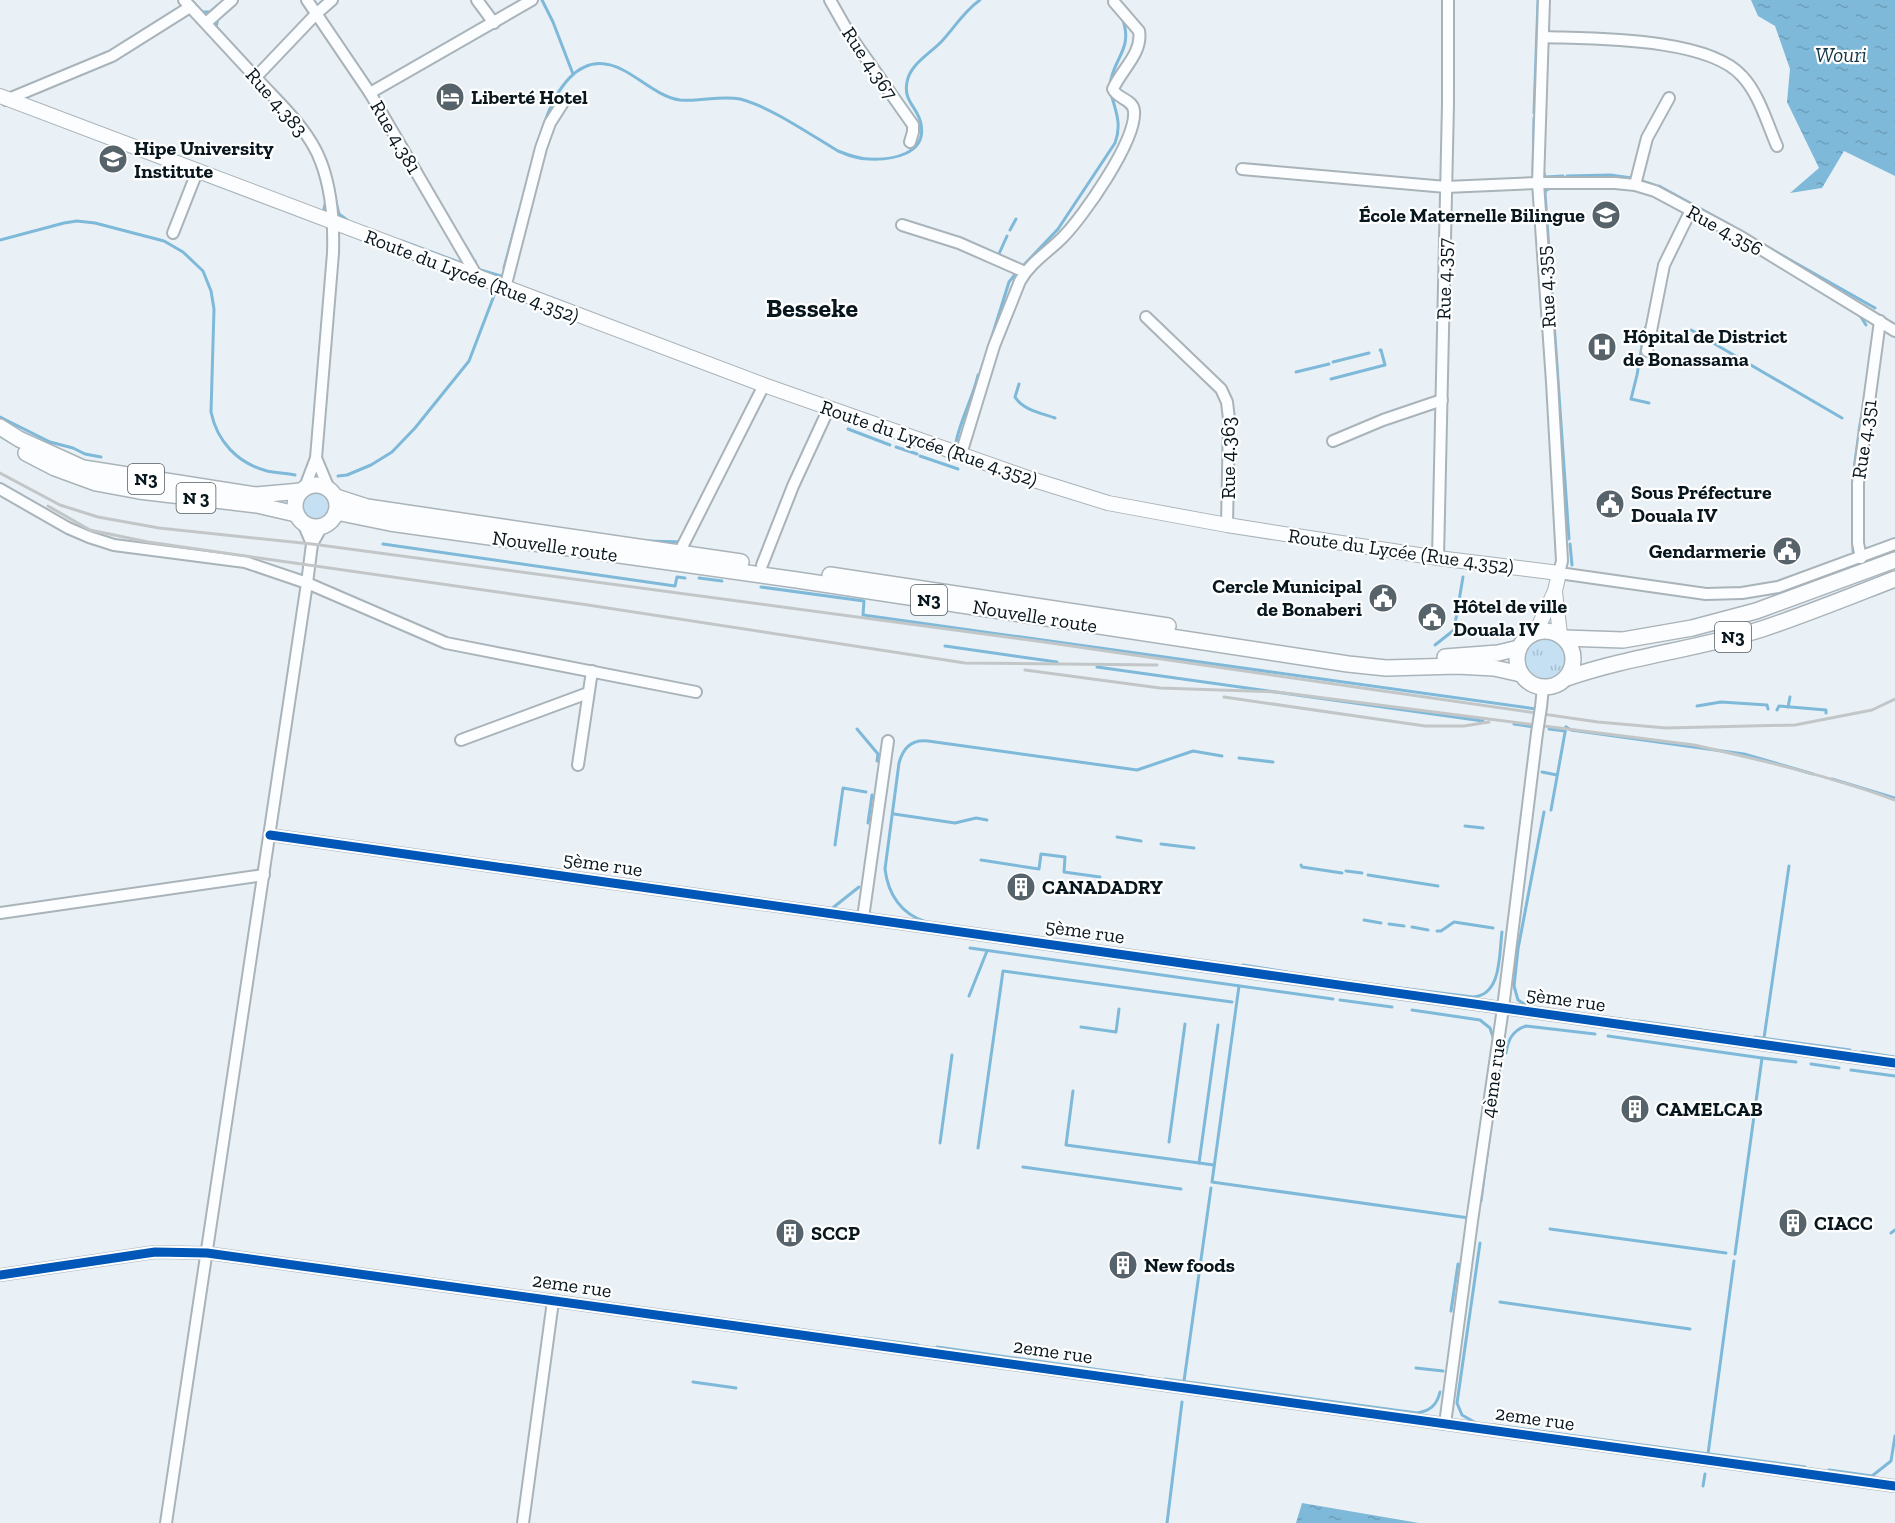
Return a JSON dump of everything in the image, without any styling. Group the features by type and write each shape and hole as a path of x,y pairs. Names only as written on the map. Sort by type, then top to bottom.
{"highway":[{"name":"N3","path":"0,428 83,468 256,495 303,489"},
{"name":"N 3","path":"0,439 55,468 96,483 139,491 257,505 299,519"},
{"path":"320,485 334,499 331,521 322,526 312,527 299,519 294,504 303,489 320,485"},
{"name":"Nouvelle route","path":"334,499 367,507 762,565 798,575 1348,664 1386,668 1457,666 1494,668 1521,675"},
{"name":"Nouvelle route","path":"334,499 413,526 978,596 1347,654 1386,658 1455,656 1498,653 1519,648"},
{"path":"1521,675 1517,662 1519,648 1536,632 1548,631 1562,636 1623,640 1692,628 1756,610 1895,560"},
{"name":"N3","path":"1521,675 1531,684 1543,687 1556,685 1567,678 1603,666 1762,629 1895,579"},
{"path":"1562,636 1571,646 1574,657 1567,678"}],"main road":[{"name":"Route du Lycée (Rue 4.352)","path":"2,100 764,385 1032,479 1108,503 1227,525 1438,558 1559,573"},
{"path":"1536,632 1555,591 1559,573"},
{"path":"1555,591 1562,636"}],"street":[{"path":"206,23 232,0"},
{"name":"Rue 4.381","path":"307,0 370,93 478,278"},
{"path":"256,77 332,0"},
{"path":"477,0 494,23"},
{"path":"370,93 532,0"},
{"name":"Rue 4.367","path":"830,0 851,37 913,125 914,132 910,142"},
{"name":"Rue 4.357","path":"1438,558 1448,0"},
{"name":"Rue 4.355","path":"1544,0 1538,183 1562,549 1559,573"},
{"path":"961,454 994,346 1025,272 1070,229 1119,158 1129,138 1133,125 1133,107 1131,103 1115,94 1113,89 1133,57 1140,43 1140,37 1139,31 1114,2"},
{"path":"2,100 112,56 187,3"},
{"name":"Rue 4.383","path":"187,3 293,117 314,146 327,182 334,224 316,458"},
{"path":"1543,37 1622,40 1658,44 1717,59 1731,66 1752,90 1777,146"},
{"path":"1635,185 1647,138 1669,98"},
{"path":"505,288 541,148 550,123 564,101"},
{"name":"Rue 4.356","path":"1242,169 1446,187 1538,183 1635,185 1655,191 1741,237 1895,331"},
{"path":"173,233 197,172"},
{"path":"1647,351 1664,265 1691,210"},
{"path":"902,225 959,243 1025,272"},
{"name":"Rue 4.363","path":"1146,317 1221,389 1227,402 1229,419 1227,525"},
{"name":"Rue 4.351","path":"1862,558 1858,543 1858,483 1880,321"},
{"path":"679,553 764,385"},
{"path":"1333,441 1383,420 1442,400"},
{"path":"762,565 793,486 829,408"},
{"path":"303,489 316,458"},
{"path":"316,458 334,499"},
{"path":"0,489 68,528 89,537 114,545 245,562 307,583 446,643 696,692"},
{"path":"299,519 312,544"},
{"path":"166,1523 312,544 322,526"},
{"name":"Route du Lycée (Rue 4.352)","path":"1559,573 1706,594 1742,593 1778,587 1895,544"},
{"path":"578,765 592,671"},
{"name":"4ème rue","path":"1445,1424 1503,1008 1543,687"},
{"path":"461,740 588,693"},
{"path":"863,918 888,741"},
{"name":"5ème rue","path":"270,835 1895,1063"},
{"path":"0,913 264,875"},
{"name":"2eme rue","path":"0,1275 155,1252 207,1253 1895,1486"},
{"path":"523,1523 553,1301"}],"green space":[{"path":"316,488 328,494 334,506 328,518 316,524 304,518 298,506 304,494"},
{"path":"1545,638 1553,639 1559,644 1564,650 1564,666 1559,672 1553,677 1545,678 1537,677 1531,672 1526,666 1525,658 1526,650 1531,644 1537,639"}],"water":[{"name":"Wouri","path":"1751,0 1895,0 1895,176 1844,151 1822,188 1790,193 1819,168 1787,102 1790,69 1775,26 1758,16"},
{"path":"1302,1503 1419,1523 1296,1523"}],"waterway":[{"path":"542,0 573,74"},
{"path":"542,131 553,102 570,78 580,69 593,64 607,64 623,70 657,92 672,98 680,100 732,98 751,103 777,114 838,151 849,155 869,159 897,157 913,149 921,134 921,124 906,89 912,70 980,0"},
{"path":"1534,113 1538,0"},
{"path":"200,10 210,12 217,6"},
{"path":"218,18 216,27 221,33"},
{"path":"1110,85 1126,39 1123,20"},
{"path":"1022,267 1058,229 1115,143 1118,124 1111,94"},
{"path":"1533,173 1534,118"},
{"path":"319,171 324,191"},
{"path":"1544,173 1545,177 1563,176"},
{"path":"1567,176 1610,175 1632,178"},
{"path":"1639,180 1654,185"},
{"path":"1659,186 1732,226"},
{"path":"1551,188 1545,193 1569,539"},
{"path":"335,198 339,214 347,220"},
{"path":"324,209 326,200"},
{"path":"504,268 519,212"},
{"path":"1010,230 1016,219"},
{"path":"0,240 77,221 95,223 164,241 183,252 203,271 211,291 214,309 211,412 218,432 230,449 246,462 267,471 295,475"},
{"path":"998,256 1007,236"},
{"path":"402,241 464,264"},
{"path":"465,245 472,257"},
{"path":"1769,248 1875,308"},
{"path":"475,261 477,269 501,276"},
{"path":"988,349 1009,282 1017,272"},
{"path":"338,476 347,475 371,465 392,452 415,428 469,361 495,293"},
{"path":"1859,314 1866,325"},
{"path":"1645,328 1631,399 1649,403"},
{"path":"1691,330 1704,337"},
{"path":"1708,340 1842,418"},
{"path":"1331,379 1385,365 1380,350"},
{"path":"1333,362 1369,353"},
{"path":"980,373 985,358"},
{"path":"1296,372 1329,364"},
{"path":"956,442 978,375"},
{"path":"1019,384 1015,397 1018,401 1033,410 1055,418"},
{"path":"1859,430 1863,409"},
{"path":"0,417 50,442 101,457"},
{"path":"848,429 890,445"},
{"path":"1853,551 1853,477 1859,432"},
{"path":"896,447 917,454"},
{"path":"920,456 958,469"},
{"path":"647,541 682,542"},
{"path":"383,544 675,586 677,577 685,578"},
{"path":"1570,544 1572,565"},
{"path":"1435,645 1454,630 1463,577"},
{"path":"699,578 722,581"},
{"path":"761,587 864,601 863,615 1536,709"},
{"path":"945,646 1057,662"},
{"path":"1097,667 1483,721"},
{"path":"1788,707 1790,697"},
{"path":"1697,706 1721,702 1767,705 1768,709"},
{"path":"1777,710 1779,706 1826,710 1826,713"},
{"path":"1514,724 1534,727"},
{"path":"1566,727 1571,730 1744,754 1813,774"},
{"path":"1551,810 1566,727"},
{"path":"857,729 878,754 877,761 880,761"},
{"path":"1549,729 1565,731"},
{"path":"926,922 909,914 897,902 889,887 885,869 899,763 903,753 913,743 928,741 1137,770 1193,751 1222,756"},
{"path":"1239,758 1273,762"},
{"path":"1542,772 1557,775"},
{"path":"1832,779 1895,798"},
{"path":"835,845 843,788 866,792"},
{"path":"868,823 872,795"},
{"path":"1529,1007 1518,1000 1514,986 1518,949 1544,812"},
{"path":"894,814 955,823 976,818 987,820"},
{"path":"1465,826 1483,828"},
{"path":"1117,837 1141,841"},
{"path":"1161,844 1194,848"},
{"path":"981,860 1039,869 1041,854 1065,857 1064,872 1100,877"},
{"path":"1301,865 1342,873"},
{"path":"1764,1038 1789,866"},
{"path":"1346,871 1362,873"},
{"path":"1368,875 1438,886"},
{"path":"830,910 859,887"},
{"path":"1364,920 1381,923"},
{"path":"1437,931 1441,931 1454,922 1493,928"},
{"path":"1389,924 1404,926"},
{"path":"1412,927 1428,930"},
{"path":"1368,984 1473,997 1482,995 1489,989 1497,972 1502,932"},
{"path":"970,948 1333,999"},
{"path":"969,996 987,951"},
{"path":"1243,965 1287,972"},
{"path":"978,1148 1003,971 1232,1002"},
{"path":"1239,986 1212,1182 1469,1218"},
{"path":"1340,1000 1392,1007"},
{"path":"1081,1027 1116,1032 1119,1009"},
{"path":"1412,1010 1480,1020 1490,1028 1494,1040"},
{"path":"1610,1018 1627,1020"},
{"path":"1639,1021 1743,1036"},
{"path":"1169,1142 1185,1024"},
{"path":"1199,1163 1218,1025"},
{"path":"1506,1053 1512,1036 1517,1030 1526,1026 1595,1034"},
{"path":"1608,1036 1762,1058"},
{"path":"1755,1037 1850,1050"},
{"path":"1862,1052 1895,1057"},
{"path":"940,1143 952,1055"},
{"path":"1735,1254 1762,1058 1796,1062"},
{"path":"1811,1064 1839,1068"},
{"path":"1851,1070 1895,1076"},
{"path":"1073,1091 1066,1145 1214,1165"},
{"path":"1481,1201 1489,1139"},
{"path":"1023,1167 1181,1189"},
{"path":"1184,1381 1211,1188"},
{"path":"1550,1229 1726,1253"},
{"path":"1891,1233 1895,1230"},
{"path":"1476,1423 1462,1415 1457,1403 1480,1243"},
{"path":"1708,1454 1734,1261"},
{"path":"1451,1311 1458,1264"},
{"path":"1500,1302 1690,1329"},
{"path":"865,1338 918,1345"},
{"path":"937,1347 1143,1376"},
{"path":"1416,1368 1443,1371"},
{"path":"1165,1379 1417,1413 1432,1407 1440,1392"},
{"path":"693,1382 736,1388"},
{"path":"1167,1523 1182,1402"},
{"path":"1494,1425 1805,1467"},
{"path":"1829,1470 1872,1476 1891,1461 1895,1436"},
{"path":"1703,1486 1705,1474"}],"railway":[{"path":"0,473 60,505 98,517 159,528 312,544 1037,641 1598,722 1666,728 1795,725 1872,710 1895,699"},
{"path":"48,506 90,530 148,542 588,605 965,663 1157,665"},
{"path":"1025,670 1160,688 1277,692 1694,745 1821,776 1895,800"},
{"path":"1224,697 1425,726 1464,726 1489,722"}],"cycle path":[{"path":"270,835 1895,1063"},
{"path":"0,1275 155,1252 207,1253 1895,1486"}],"place":[{"name":"Liberté Hotel","path":"450,97"},
{"name":"Hipe University Institute","path":"113,159"},
{"name":"École Maternelle Bilingue","path":"1606,215"},
{"name":"Hôpital de District de Bonassama","path":"1602,347"},
{"name":"Sous Préfecture Douala IV","path":"1610,504"},
{"name":"Gendarmerie","path":"1787,551"},
{"name":"Cercle Municipal de Bonaberi","path":"1383,598"},
{"name":"Hôtel de ville Douala IV","path":"1432,617"},
{"name":"CANADADRY","path":"1021,887"},
{"name":"CAMELCAB","path":"1635,1109"},
{"name":"CIACC","path":"1793,1223"},
{"name":"SCCP","path":"790,1233"},
{"name":"New foods","path":"1123,1265"}],"district":[{"name":"Besseke","path":"812,308"}]}
